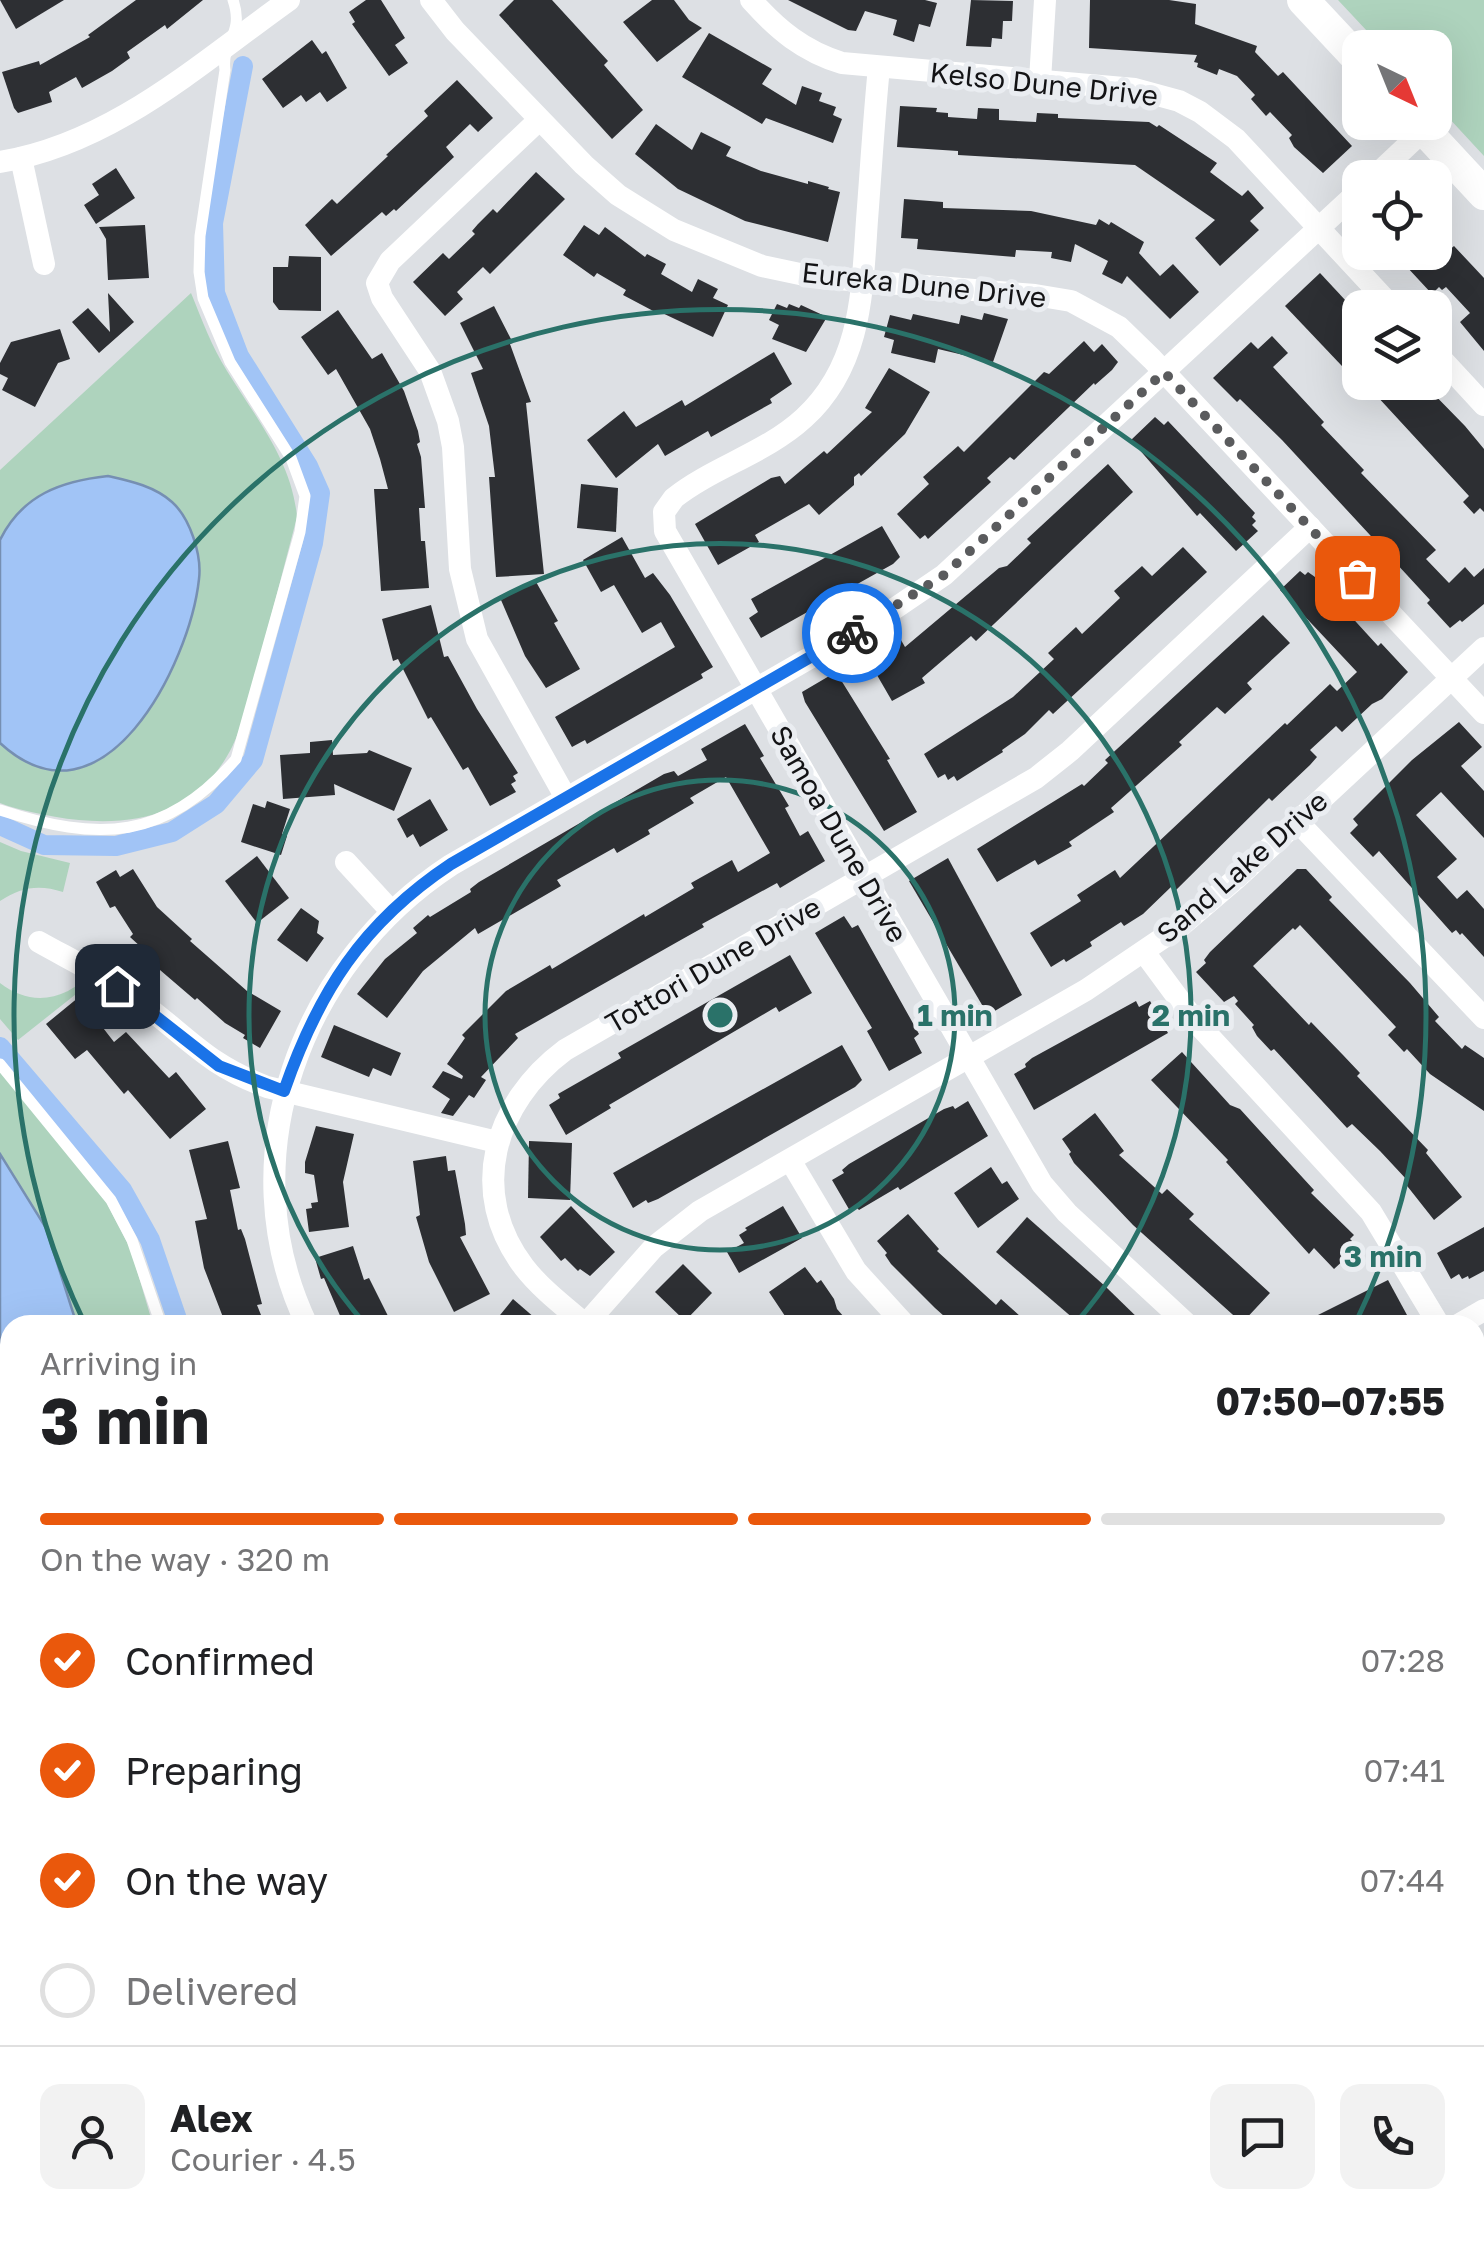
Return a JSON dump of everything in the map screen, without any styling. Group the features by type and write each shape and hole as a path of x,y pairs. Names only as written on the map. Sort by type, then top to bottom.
{"main road":[{"path":"1303,0 1342,42"},
{"path":"1434,140 1484,194"}],"street":[{"path":"44,264 10,160 71,142 118,120 289,0"},
{"name":"Eureka Dune Drive","path":"431,0 539,120 618,194 674,230 762,266 814,277 1035,294 1071,302 1119,327 1484,713"},
{"name":"Kelso Dune Drive","path":"751,0 776,27 807,50 842,63 1135,89 1179,102 1200,112 1236,139 1376,290"},
{"path":"1040,80 1045,0"},
{"name":"Samoa Dune Drive","path":"879,66 860,314 849,353 816,406 779,437 680,493 664,512 668,539 968,1058 1054,1199 1177,1315"},
{"path":"539,120 390,260 377,283 382,298 430,371 448,420 460,569 478,639 566,798"},
{"path":"1390,160 1408,140"},
{"path":"304,1315 288,1273 274,1194 284,1091 300,1045 329,986 391,910 451,864 891,611 944,575 1342,207"},
{"path":"1452,370 1484,405"},
{"name":"Tottori Dune Drive","path":"574,1315 534,1280 506,1236 494,1184 497,1142 523,1090 565,1050 1018,789 1053,765 1310,527"},
{"name":"Sand Lake Drive","path":"594,1315 641,1260 700,1210 968,1058 1144,952 1210,902 1484,648"},
{"path":"1298,821 1484,1018"},
{"path":"346,862 391,910"},
{"path":"39,942 138,1000 219,1066 284,1091 497,1142"},
{"path":"1144,952 1211,1039 1359,1197 1393,1244 1433,1315"},
{"path":"790,1160 856,1272 895,1315"}],"lane":[{"path":"0,810 44,824 120,830 168,817 211,788 236,759 300,532 305,496 291,458 230,362 203,298 199,272 200,236 224,60 239,19 233,0"},
{"path":"0,1064 111,1200 132,1240 157,1315"}],"green space":[{"path":"1338,0 1484,0 1484,156 1452,121 1452,30 1366,30"},
{"path":"191,293 222,362 280,459 297,517 239,730 213,776 189,797 163,811 134,819 103,821 39,814 8,806 0,803 0,470"},
{"path":"0,842 70,863 63,892 30,888 0,901"},
{"path":"0,983 24,996 41,998 90,983 18,1040 0,1019"},
{"path":"0,1071 105,1200 131,1250 150,1315 0,1315"}],"water":[{"path":"108,476 158,492 184,517 199,559 192,614 179,654 135,728 106,755 73,769 38,767 0,743 0,540 31,501 74,482"},
{"path":"0,1154 46,1228 74,1315 0,1315"}],"building":[{"path":"0,0 64,0 16,29"},
{"path":"136,0 203,0 167,29 165,25 127,52 130,58 112,71 82,88 76,77 49,92 52,102 18,113 2,72 39,61 40,65 90,37"},
{"path":"366,0 381,0 405,38 395,45 408,63 389,76 352,24 355,22 349,12"},
{"path":"514,0 552,0 608,61 604,65 643,110 612,139 499,15"},
{"path":"652,0 674,0 689,20 702,28 657,62 623,22"},
{"path":"788,0 937,3 930,27 919,24 914,42 893,35 897,20 865,11 856,31 848,30"},
{"path":"971,0 1013,1 1012,21 1003,21 1002,39 992,38 991,47 966,46"},
{"path":"1090,0 1196,4 1195,24 1257,46 1255,52 1278,76 1283,72 1342,135 1342,140 1352,146 1323,173 1294,147 1289,138 1292,135 1270,112 1266,116 1251,99 1255,95 1237,76 1219,69 1217,75 1197,67 1197,55 1089,48"},
{"path":"709,33 772,69 762,84 796,105 802,86 822,93 819,101 836,107 833,115 842,119 833,143 766,118 762,124 682,77"},
{"path":"312,40 322,54 326,51 347,88 327,102 320,92 306,102 301,95 283,108 262,79"},
{"path":"457,80 493,118 478,132 470,124 446,147 454,157 396,211 386,216 382,212 331,256 305,225 332,199 337,204 388,156 428,116 424,111"},
{"path":"900,106 937,108 936,112 948,113 948,117 977,119 978,108 999,109 999,120 1036,122 1037,113 1159,125 1217,163 1210,172 1242,196 1248,190 1264,208 1250,221 1259,230 1220,266 1195,238 1215,220 1135,165 958,155 958,151 897,147"},
{"path":"656,124 692,150 701,132 731,147 726,156 761,171 840,192 828,242 745,221 678,189 635,154"},
{"path":"116,168 135,198 96,224 84,205 99,195 92,184"},
{"path":"536,172 565,199 490,274 483,267 457,292 463,299 445,316 413,282 443,253 449,259 475,234 472,231 493,209 497,213"},
{"path":"904,199 943,202 943,208 1031,211 1096,225 1099,219 1109,225 1111,222 1144,242 1139,253 1160,276 1173,264 1199,292 1170,319 1127,276 1122,284 1102,274 1108,261 1075,244 1071,262 1051,258 1052,252 1016,250 1015,257 917,249 918,239 901,238"},
{"path":"145,225 149,278 108,280 106,239 99,227"},
{"path":"584,225 599,235 605,227 645,257 647,254 666,264 661,274 692,292 698,279 718,289 713,298 728,305 713,337 623,295 626,290 597,273 594,277 563,255"},
{"path":"1452,248 1484,278 1484,351 1460,322 1470,313 1452,290 1428,290 1410,270 1452,270"},
{"path":"289,256 321,257 321,311 279,310 273,302 273,267 288,267"},
{"path":"1320,273 1342,297 1342,366 1285,306"},
{"path":"108,293 134,322 99,353 72,322 88,308 110,332"},
{"path":"777,304 787,308 789,304 799,308 801,305 827,317 806,352 772,339 779,325 769,320"},
{"path":"494,306 513,343 510,344 531,402 526,403 544,574 496,577 489,477 495,477 489,426 471,373 483,369 460,323"},
{"path":"338,310 372,359 382,353 404,391 418,431 425,508 419,508 421,541 425,541 429,588 381,591 374,489 388,489 380,459 370,429 336,369 328,375 301,337"},
{"path":"984,313 1008,319 993,362 938,349 935,363 891,353 894,340 884,337 890,315 911,320 913,314 959,324 961,315 982,320"},
{"path":"60,329 70,359 58,363 35,407 2,390 8,378 0,374 0,363 11,342"},
{"path":"1272,336 1288,353 1273,367 1364,470 1361,473 1436,550 1426,559 1449,583 1465,567 1474,577 1484,568 1484,604 1462,622 1450,628 1427,603 1430,600 1282,440 1213,378 1251,342 1258,349"},
{"path":"1084,341 1094,352 1102,344 1118,362 1112,370 1014,460 1010,457 987,478 991,482 928,539 925,535 920,539 897,514 929,484 923,477 958,446 964,452 1044,372 1049,374"},
{"path":"774,352 792,384 770,399 772,403 711,437 708,431 665,456 658,444 616,478 587,440 624,411 636,427 682,400 685,406"},
{"path":"889,368 930,392 905,434 861,476 859,473 854,477 854,485 819,515 809,504 755,535 759,542 718,565 695,524 771,478 780,476 785,484 824,451 827,454 872,412 865,408"},
{"path":"1381,400 1440,400 1465,426 1484,449 1484,512 1480,508 1474,514 1463,502 1469,496"},
{"path":"1155,417 1164,425 1168,421 1255,513 1252,525 1258,531 1236,551 1200,513 1197,516 1131,440"},
{"path":"1108,464 1133,492 976,641 971,636 922,678 925,683 892,701 870,663 878,658 877,654 901,640 905,647 999,568 1007,566 1031,543 1027,539"},
{"path":"581,484 618,488 616,532 577,528"},
{"path":"882,526 900,557 893,564 761,638 749,618 758,612 751,599"},
{"path":"622,537 645,578 653,573 670,595 713,667 701,674 703,678 587,744 585,740 572,747 555,717 675,647 661,622 642,633 614,585 601,592 583,560"},
{"path":"1183,547 1207,572 1053,714 1049,710 1003,752 957,781 954,776 948,780 945,774 938,778 924,754 1013,697 1054,659 1048,653 1076,627 1082,634 1120,598 1114,591 1142,566 1152,576"},
{"path":"1300,571 1315,577 1378,646 1381,643 1408,672 1342,732 1336,726 1310,750 1317,757 1310,765 1272,801 1269,798 1175,891 1171,887 1143,914 1124,926 1121,922 1090,942 1092,946 1051,967 1030,933 1081,901 1077,895 1115,870 1120,878 1285,723 1330,684 1337,691 1357,672 1280,590"},
{"path":"535,580 580,669 546,688 525,656 501,600"},
{"path":"431,605 444,657 448,656 518,773 511,784 516,792 490,806 468,767 463,770 431,717 428,719 398,659 393,661 382,619"},
{"path":"1263,615 1290,643 1247,683 1252,689 1225,714 1217,707 1179,742 1182,745 1111,808 1114,812 1069,842 1072,846 1038,865 1035,860 997,882 977,849 1084,786 1108,763 1105,760"},
{"path":"836,672 890,759 887,760 917,812 884,831 805,702 802,692"},
{"path":"1459,722 1482,747 1461,766 1484,791 1484,838 1441,792 1416,815 1457,859 1437,877 1457,899 1467,890 1484,909 1484,957 1462,933 1452,933 1379,851 1373,857 1350,833 1358,825 1353,819 1412,760"},
{"path":"745,724 789,806 785,808 800,836 808,831 825,861 780,888 777,883 702,924 704,927 515,1034 518,1038 481,1077 486,1080 474,1098 469,1095 453,1116 441,1113 450,1099 432,1087 443,1071 462,1079 447,1064 465,1038 462,1035 506,991 550,965 552,969 644,914 645,917 694,888 691,883 732,860 738,872 770,853 726,777 690,798 694,803 648,830 650,834 617,853 614,848 557,880 561,886 478,934 475,928 423,971 387,1018 357,994 385,959 417,933 413,928 428,915 664,774 674,771 678,776 707,760 701,749"},
{"path":"332,740 333,755 369,750 412,768 394,811 334,784 335,795 283,799 280,755 310,753 310,742"},
{"path":"430,799 448,830 420,847 413,834 407,838 397,819"},
{"path":"267,801 290,809 282,834 287,836 281,855 241,842 253,804 265,808"},
{"path":"257,856 289,898 257,923 225,881"},
{"path":"948,858 1022,995 988,1015 909,881"},
{"path":"133,869 157,907 190,941 247,991 281,1011 260,1048 139,952 142,948 130,937 133,934 115,906 110,908 96,882 116,870 120,877"},
{"path":"1297,869 1306,869 1332,897 1329,900 1410,983 1439,1017 1435,1021 1462,1049 1465,1045 1484,1058 1484,1111 1430,1074 1407,1049 1404,1052 1388,1035 1396,1027 1300,925 1253,966 1360,1073 1357,1076 1428,1150 1426,1153 1462,1197 1434,1220 1404,1182 1407,1180 1380,1151 1352,1124 1347,1128 1274,1049 1271,1051 1257,1036 1254,1025 1235,1004 1238,1001 1234,996 1224,1002 1196,972 1206,963 1210,952"},
{"path":"301,908 319,921 317,933 324,938 307,962 277,940"},
{"path":"844,916 852,928 858,925 919,1034 914,1038 922,1053 889,1071 867,1031 872,1028 815,933"},
{"path":"790,955 812,993 779,1012 776,1007 609,1105 611,1108 566,1135 549,1105 560,1098 558,1094 621,1058 618,1053"},
{"path":"79,997 114,1042 126,1032 169,1078 176,1072 206,1109 170,1139 87,1050 75,1059 46,1024"},
{"path":"1136,1001 1139,1007 1150,1001 1168,1033 1034,1110 1014,1074 1032,1058"},
{"path":"334,1025 401,1053 391,1076 373,1068 369,1077 321,1057"},
{"path":"842,1045 862,1080 855,1087 658,1199 648,1203 646,1200 633,1208 613,1173"},
{"path":"1182,1052 1230,1105 1240,1109 1314,1190 1311,1193 1354,1235 1350,1239 1358,1247 1334,1269 1314,1248 1309,1254 1228,1160 1151,1080"},
{"path":"968,1101 988,1136 900,1190 898,1187 859,1210 850,1211 832,1180 844,1173 842,1170 944,1109 955,1109"},
{"path":"1095,1113 1124,1151 1119,1155 1162,1194 1167,1189 1194,1214 1189,1219 1270,1293 1249,1315 1233,1315 1133,1225 1074,1163 1062,1139"},
{"path":"316,1126 354,1134 343,1182 349,1227 309,1232 306,1209 318,1202 314,1175 305,1173 305,1162"},
{"path":"228,1141 240,1188 230,1190 238,1230 245,1239 262,1304 257,1305 261,1315 222,1315 204,1268 195,1221 207,1219 189,1150"},
{"path":"529,1141 572,1143 570,1200 528,1198"},
{"path":"446,1156 448,1171 455,1170 465,1224 466,1235 460,1237 490,1294 454,1312 429,1262 416,1217 420,1215 413,1161"},
{"path":"991,1167 1019,1199 978,1228 954,1193"},
{"path":"571,1206 615,1252 590,1276 565,1258 561,1261 540,1237"},
{"path":"783,1206 802,1238 739,1273 727,1252 744,1243 739,1235 745,1228"},
{"path":"908,1214 937,1251 996,1305 1001,1299 1019,1315 943,1315 891,1264 877,1241"},
{"path":"1027,1217 1135,1315 1069,1315 996,1252"},
{"path":"1484,1227 1484,1271 1469,1279 1462,1279 1459,1274 1451,1279 1437,1253"},
{"path":"353,1246 364,1280 369,1278 388,1315 340,1315 315,1258"},
{"path":"683,1264 712,1293 691,1315 679,1315 655,1292"},
{"path":"805,1267 817,1283 821,1280 842,1315 784,1315 769,1292"},
{"path":"1388,1280 1407,1315 1318,1315"},
{"path":"513,1299 531,1315 500,1315"}],"waterway":[{"path":"0,825 44,845 116,846 172,832 216,804 253,760 313,543 320,493 308,466 239,356 215,293 213,223 243,66"},
{"path":"0,1047 122,1190 150,1240 176,1315"}],"way so far":[{"path":"852,633 944,575 1164,372 1357,578"}],"route":[{"path":"117,986 219,1066 284,1091 300,1045 329,986 368,934 410,894 451,864 852,633"}]}
